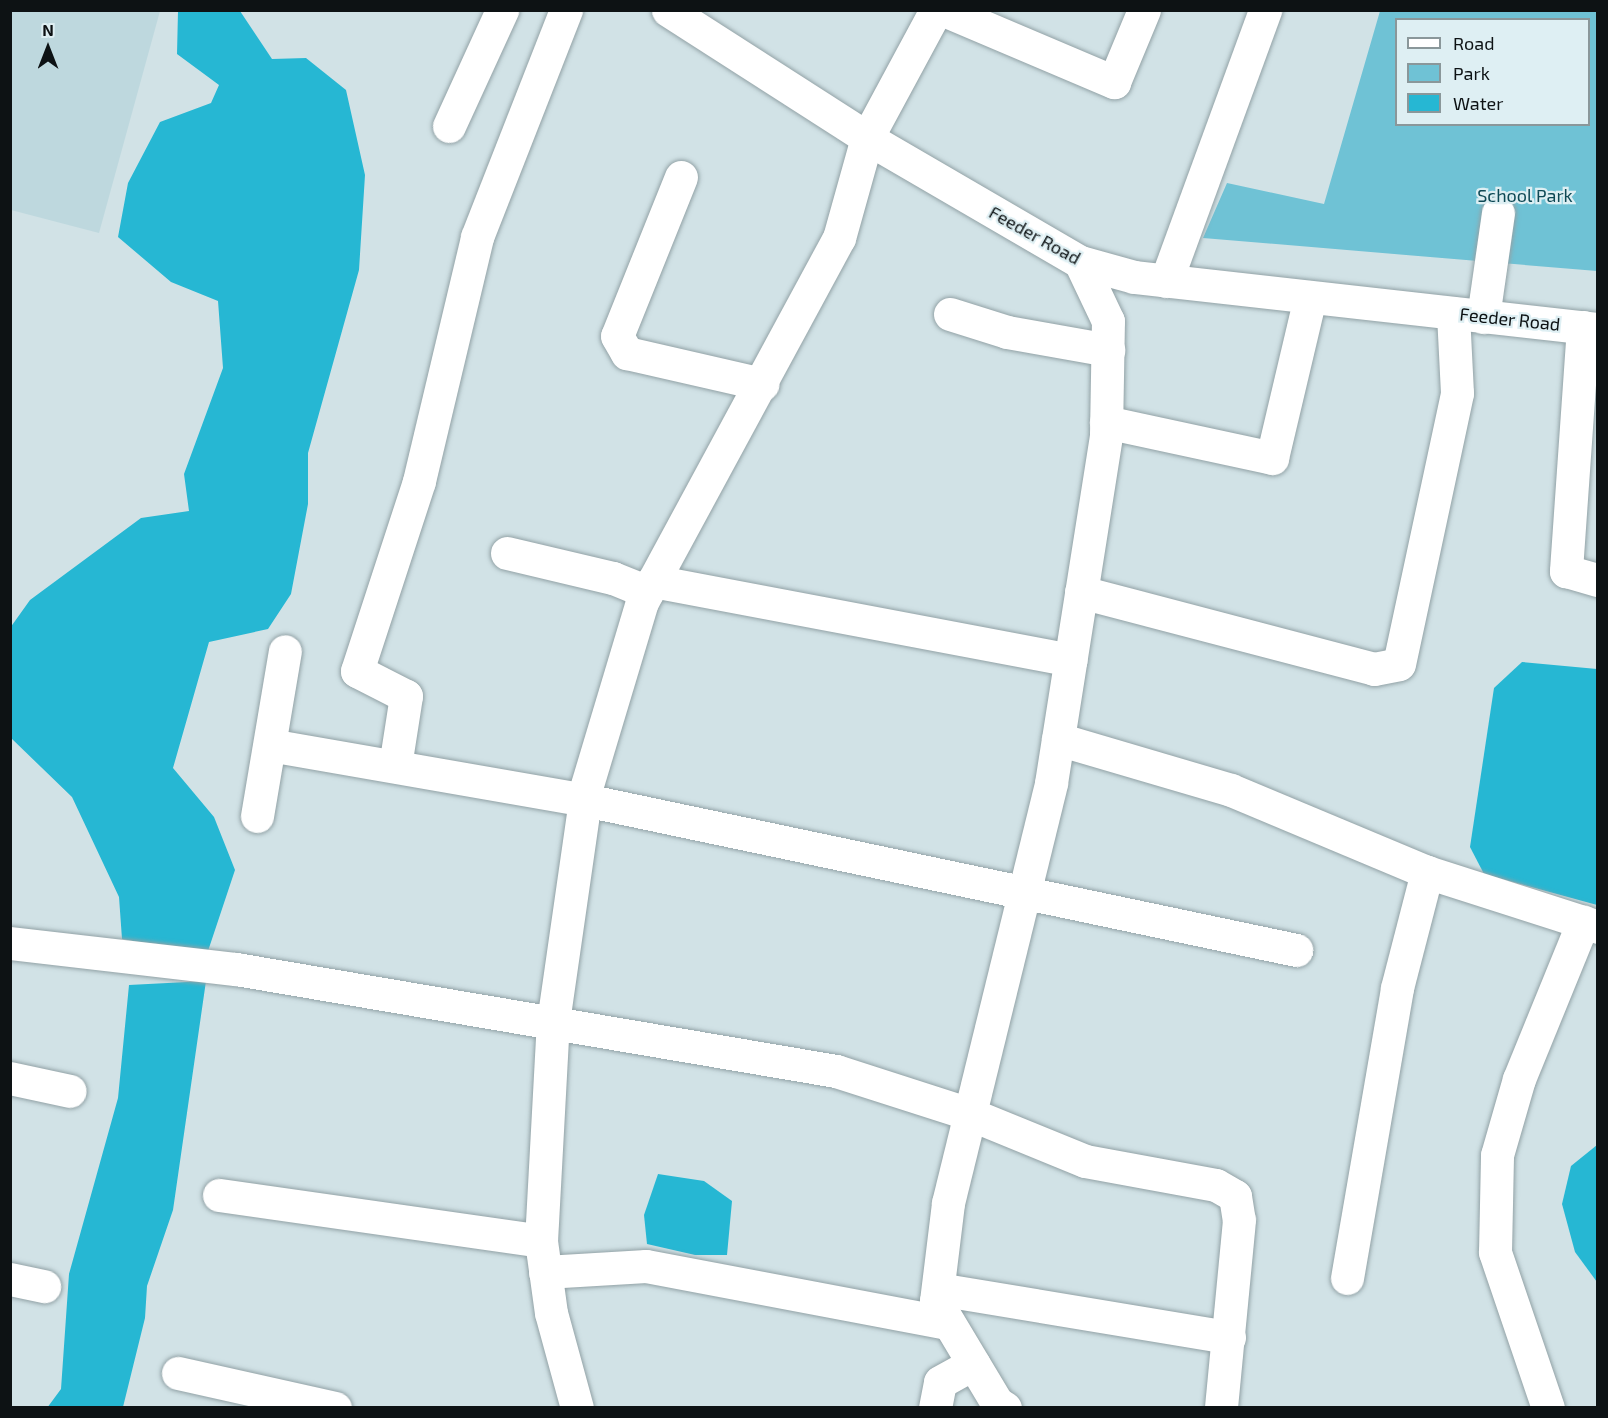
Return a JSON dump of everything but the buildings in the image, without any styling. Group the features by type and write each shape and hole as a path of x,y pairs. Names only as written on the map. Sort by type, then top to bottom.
{"street":[{"path":"449,126 502,10"},
{"path":"395,766 406,696 357,670 419,481 477,237 566,10"},
{"name":"Feeder Road","path":"668,10 867,138 1080,262 1166,281 1590,328"},
{"path":"577,1407 543,1256 554,1022 585,800 650,587 762,384 838,238 867,138 936,10"},
{"path":"944,10 1113,82 1144,10"},
{"path":"1166,281 1265,10"},
{"path":"681,177 617,336 627,352 762,384"},
{"path":"1081,592 1374,669 1399,664 1457,393 1468,315 1498,213"},
{"path":"1005,1407 973,1364 936,1301 948,1203 1058,739 1106,422 1108,321 1080,262"},
{"path":"1106,422 1272,458 1310,297"},
{"path":"950,314 1007,332 1108,350"},
{"path":"1590,328 1566,571 1598,580"},
{"path":"507,553 650,587 1071,660"},
{"path":"257,816 285,651"},
{"path":"1058,739 1231,790 1427,872 1590,925 1519,1079 1497,1155 1495,1252 1548,1407"},
{"path":"270,745 585,800 1021,894 1296,950"},
{"path":"1347,1278 1397,988 1427,872"},
{"path":"10,943 236,969 836,1071 969,1114 1084,1161 1216,1185 1235,1197 1239,1220 1221,1407"},
{"path":"10,1078 70,1091"},
{"path":"219,1195 543,1256 646,1266 949,1323"},
{"path":"10,1280 44,1286"},
{"path":"938,1289 1229,1337"},
{"path":"935,1407 940,1382 973,1364"},
{"path":"178,1373 335,1407"}],"shaded area":[{"path":"10,11 160,11 99,233 11,210"}],"green space":[{"name":"School Park","path":"1380,11 1597,11 1597,271 1203,238 1227,183 1324,204"}],"water":[{"path":"178,11 240,11 272,59 306,58 346,90 365,175 359,270 308,453 308,504 291,594 268,629 209,642 173,768 214,817 235,870 207,954 122,939 119,897 72,797 11,738 10,628 30,600 141,518 189,511 184,474 223,368 218,301 171,282 118,237 128,183 160,122 211,103 219,85 177,54"},
{"path":"1522,662 1597,669 1597,905 1484,874 1470,847 1494,688"},
{"path":"206,981 173,1210 147,1286 145,1318 123,1407 47,1408 61,1389 69,1274 118,1098 129,985"},
{"path":"1597,1145 1597,1282 1575,1252 1562,1204 1571,1166"},
{"path":"658,1174 704,1181 732,1201 727,1255 695,1255 647,1244 644,1215"}]}
